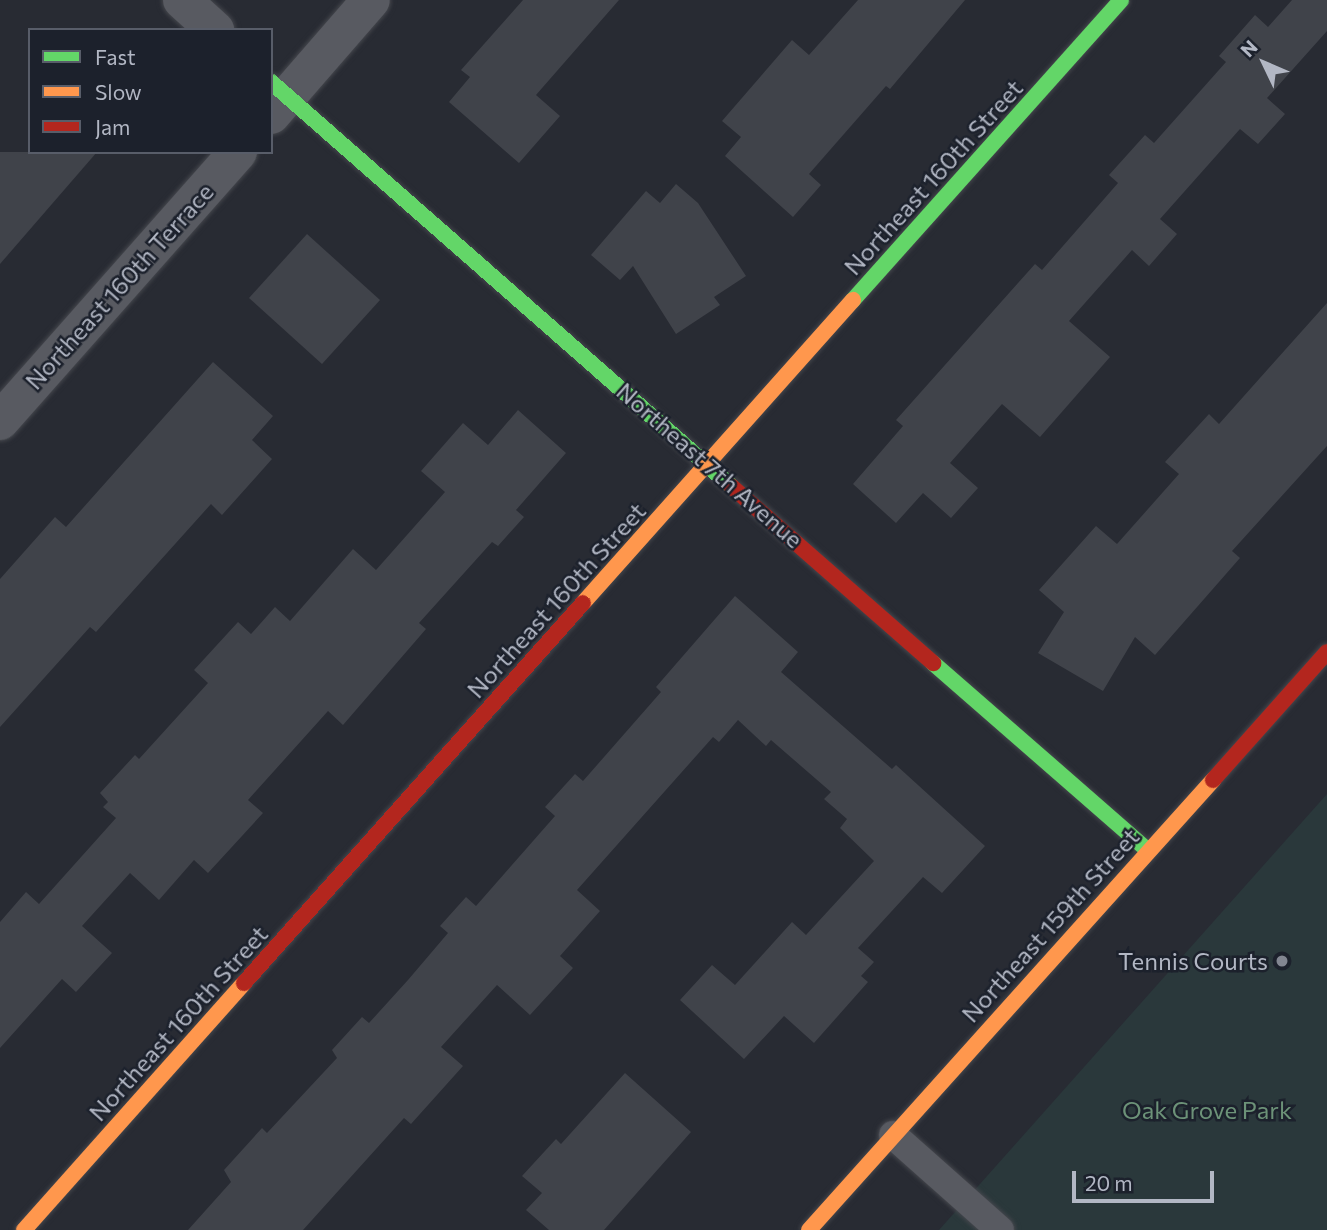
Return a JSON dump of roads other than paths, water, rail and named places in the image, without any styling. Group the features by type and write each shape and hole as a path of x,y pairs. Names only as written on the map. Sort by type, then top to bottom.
{"street":[{"path":"182,0 213,28"},
{"path":"277,98 371,0"},
{"name":"Northeast 160th Street","path":"24,1230 1121,0"},
{"name":"Northeast 7th Avenue","path":"277,98 709,463 1147,850"},
{"name":"Northeast 160th Terrace","path":"0,421 236,154"},
{"name":"Northeast 159th Street","path":"809,1230 1327,652"}],"lane":[{"path":"893,1135 1000,1230"}],"place":[{"name":"Tennis Courts","path":"1282,961"}],"park label":[{"name":"Oak Grove Park","path":"1207,1110"}]}
